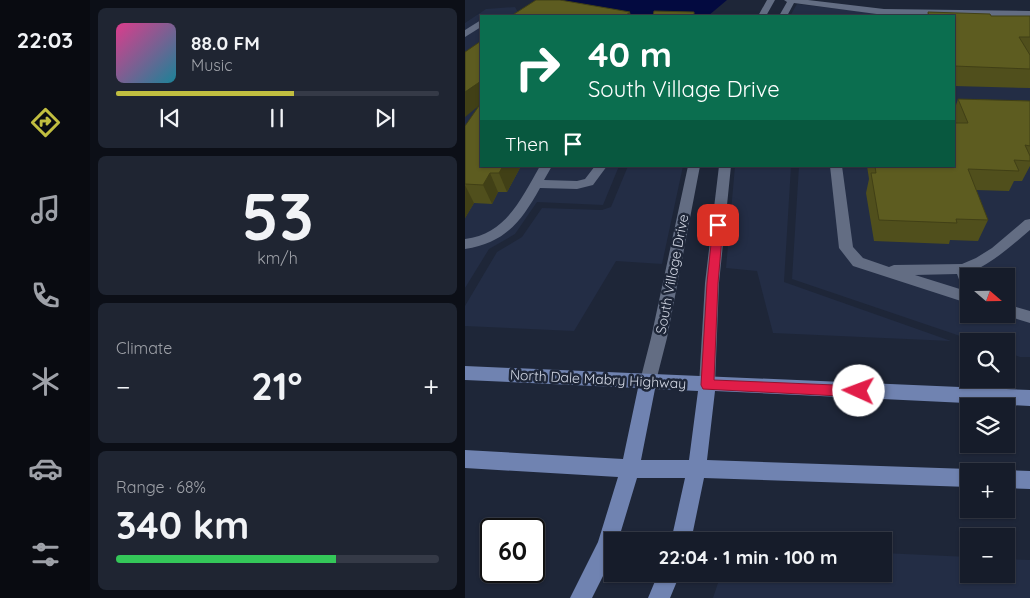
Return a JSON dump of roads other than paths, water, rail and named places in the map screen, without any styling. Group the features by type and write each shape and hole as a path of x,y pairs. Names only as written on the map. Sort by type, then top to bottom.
{"main road":[{"name":"North Dale Mabry Highway","path":"465,373 1030,398"},
{"path":"581,598 607,545 631,469 648,381"},
{"path":"683,532 697,469 707,385"},
{"path":"465,459 631,469 697,469 960,478"},
{"path":"1015,479 1030,480"},
{"path":"659,598 666,582"}],"street":[{"path":"763,15 771,0"},
{"path":"788,0 884,12 1030,14"},
{"path":"784,15 792,0"},
{"path":"916,1 921,12"},
{"path":"984,2 994,13"},
{"path":"973,23 1030,23"},
{"path":"465,34 480,25"},
{"path":"465,244 475,244 502,232 517,215 545,167"},
{"path":"536,184 577,185 589,182 600,167"},
{"name":"South Village Drive","path":"648,381 659,338 694,167"},
{"path":"707,385 712,283 725,167"},
{"path":"836,167 846,248 858,262 960,295"},
{"path":"966,268 981,262 997,251 1030,222"},
{"path":"884,270 960,269"},
{"path":"1015,313 1030,317"}]}
